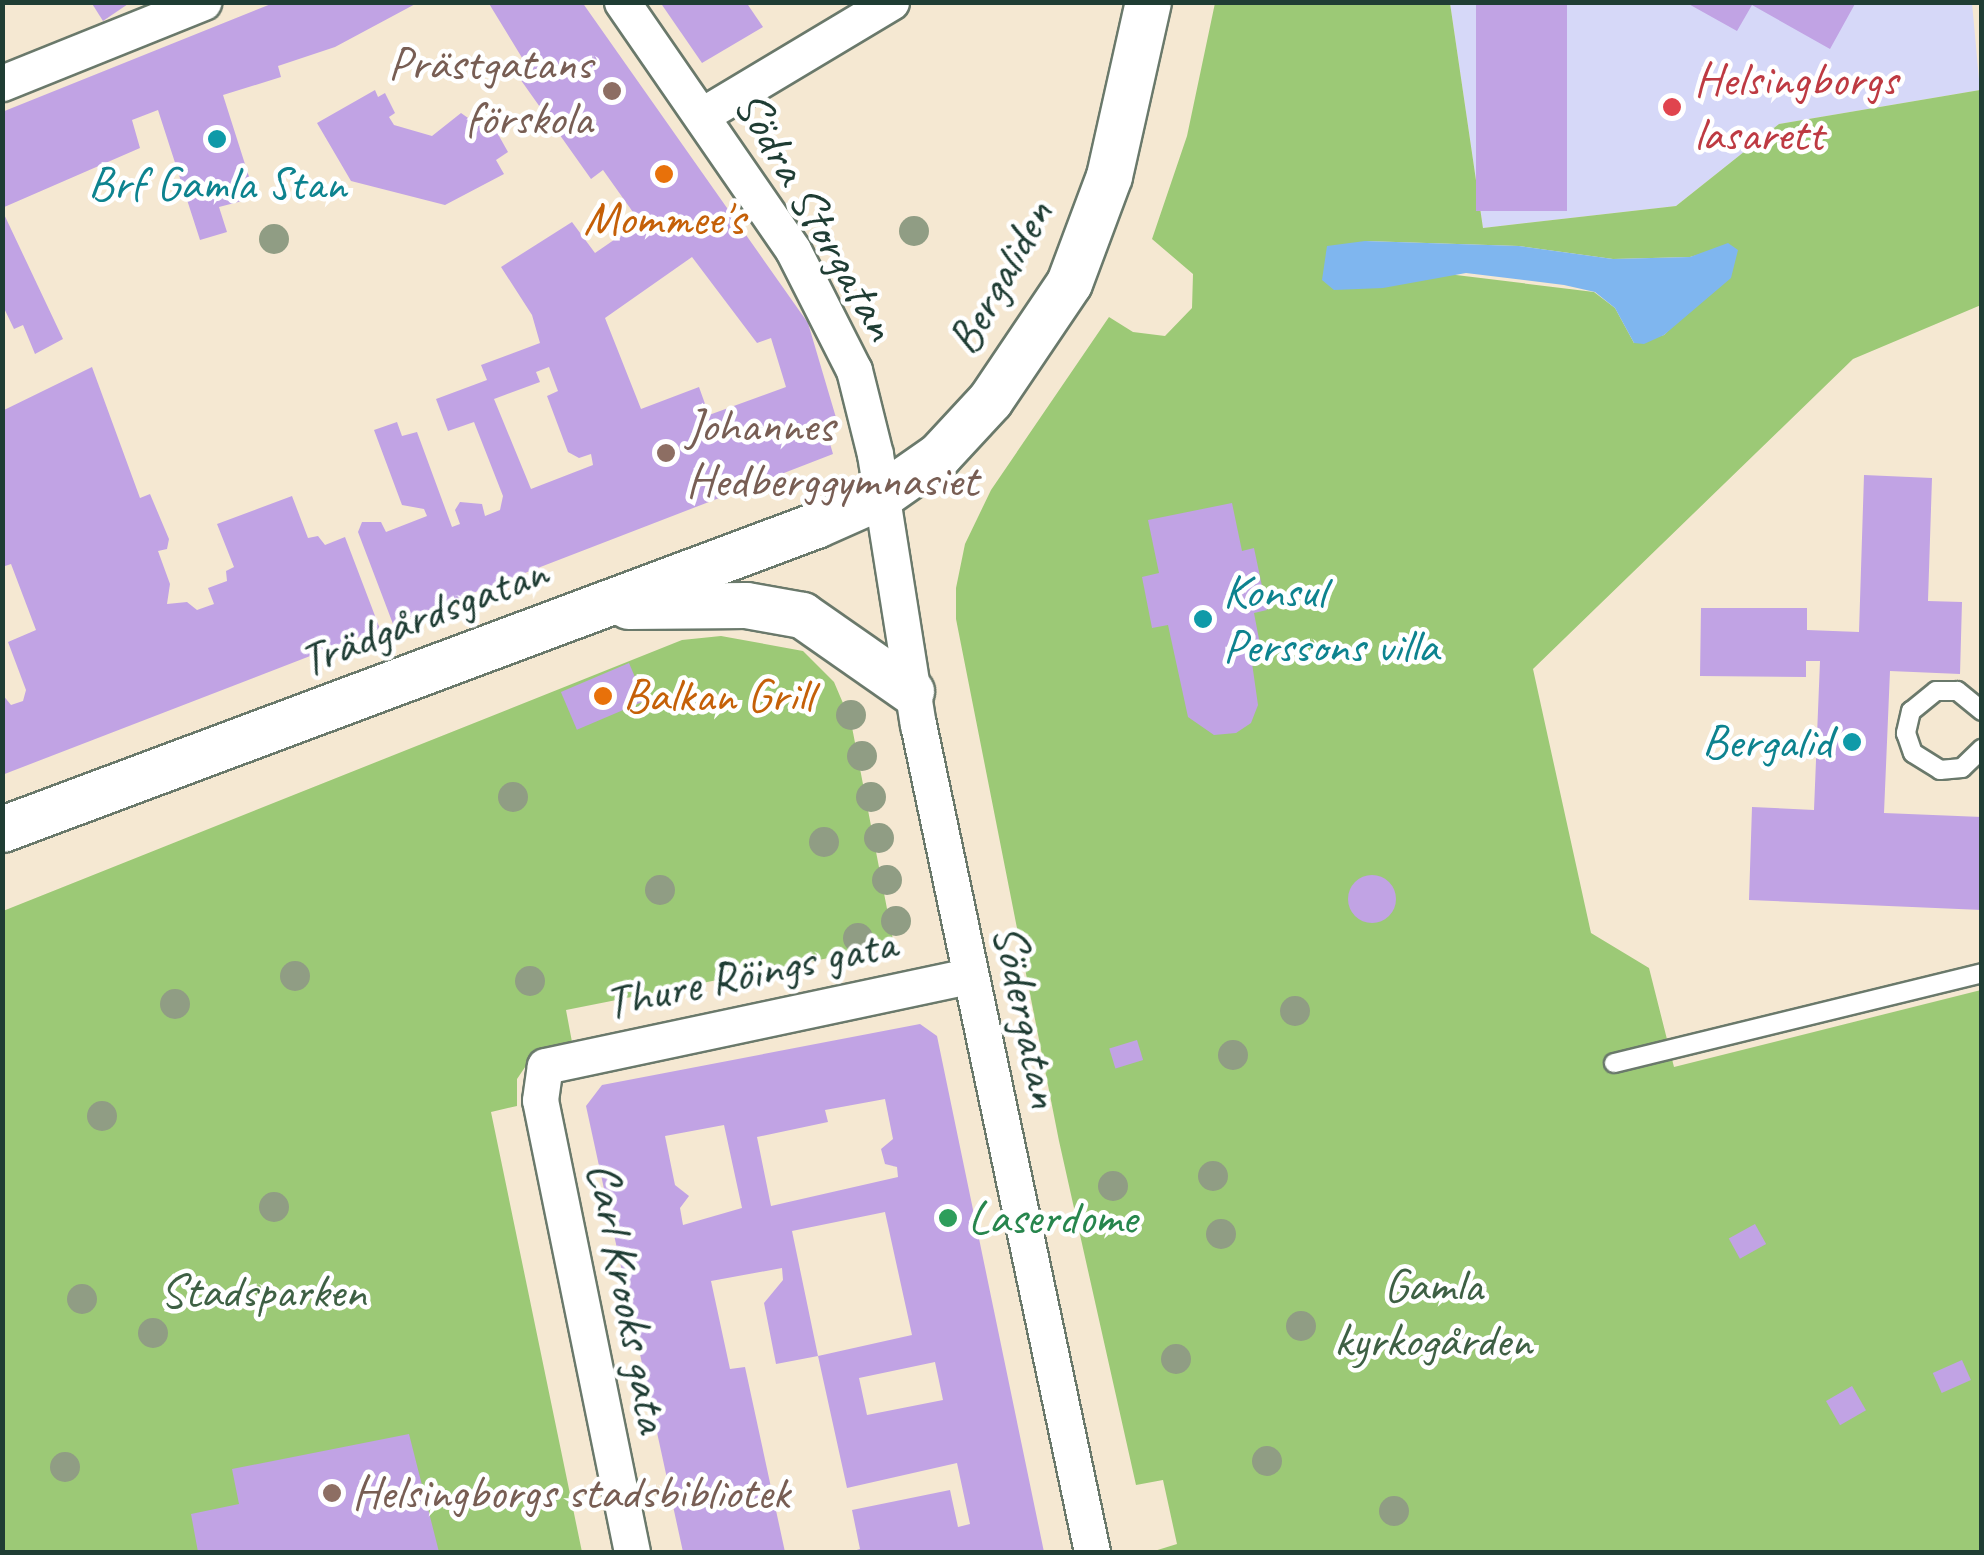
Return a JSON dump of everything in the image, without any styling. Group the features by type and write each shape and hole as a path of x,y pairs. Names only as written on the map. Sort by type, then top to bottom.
{"street":[{"path":"2,83 203,2"},
{"name":"Södra Storgatan","path":"622,2 704,114 836,323 866,413 879,497"},
{"path":"704,114 891,2"},
{"name":"Bergaliden","path":"879,497 938,455 990,400 1069,283 1108,176 1148,2"},
{"name":"Trädgårdsgatan","path":"2,829 879,497"},
{"name":"Södergatan","path":"879,497 912,691 1092,1552"},
{"path":"596,606 746,605 788,612 912,691"},
{"name":"Thure Röings gata","path":"550,1062 970,976"},
{"name":"Carl Krooks gata","path":"550,1062 540,1080 540,1100 632,1552"}],"lane":[{"path":"1982,711 1957,691 1936,691 1910,711 1906,733 1913,754 1940,770 1962,768 1982,749"},
{"path":"1614,1063 1982,974"}],"shaded area":[{"name":"Helsingborgs lasarett","path":"1450,3 1972,3 1980,90 1779,124 1676,206 1483,228"}],"green space":[{"name":"Gamla kyrkogården","path":"1215,3 1450,3 1483,228 1676,206 1779,124 1980,90 1981,305 1853,359 1533,669 1591,933 1649,968 1674,1067 1981,990 1981,1552 1151,1552 1177,1544 1163,1480 1136,1485 1059,1141 956,619 956,588 965,544 991,490 1109,317 1133,332 1165,336 1192,308 1193,274 1152,239 1187,136","holes":["1365,241 1519,246 1613,259 1690,257 1720,249 1688,311 1664,335 1634,343 1615,308 1594,292 1456,275"]},
{"name":"Stadsparken","path":"721,636 803,651 834,682 851,722 894,945 566,1010 572,1042 536,1051 517,1079 517,1106 491,1112 582,1552 3,1552 3,911 682,640"}],"water":[{"path":"1365,241 1519,246 1613,259 1690,257 1728,243 1738,250 1731,278 1664,335 1644,344 1634,343 1615,308 1595,292 1564,285 1466,273 1383,288 1334,290 1322,280 1327,246"}],"building":[{"path":"91,2 131,2 103,21"},
{"path":"276,2 419,2 335,47 278,66 281,77 223,95 251,183 242,201 219,207 227,232 200,240 158,110 132,120 140,148 2,208 2,112"},
{"path":"488,2 582,2 808,323 837,421 825,426 833,454 393,624 358,532 362,522 381,522 386,532 427,516 424,509 402,505 374,430 397,422 402,436 417,432 452,527 460,524 455,510 460,502 482,504 485,516 500,510 503,496 474,422 448,431 436,399 487,380 481,365 540,343 532,315 501,267 572,222 595,253 640,222 603,170 591,179 513,69 524,61","holes":["692,257 757,343 771,338 786,387 709,415 699,387 641,409 605,318","549,367 558,391 547,396 568,452 579,458 591,454 593,465 531,489 494,399 540,382 536,372"]},
{"path":"660,2 746,2 763,27 702,63"},
{"path":"1476,2 1567,2 1567,211 1476,211"},
{"path":"1685,2 1856,2 1830,49 1752,5 1737,31"},
{"path":"375,90 378,97 385,93 395,113 389,117 394,125 432,136 461,113 478,125 490,120 508,152 496,160 504,174 445,205 351,181 317,123"},
{"path":"2,210 63,339 35,354 23,325 14,329 2,304"},
{"path":"92,367 140,498 150,494 169,539 167,549 158,551 170,584 167,604 187,602 197,610 214,604 208,588 227,581 226,571 234,567 217,524 292,496 308,538 318,536 325,545 345,537 380,629 2,775 2,694 11,705 23,701 26,690 8,642 36,630 11,564 2,567 2,411"},
{"name":"Bergalid","path":"1864,475 1932,478 1928,601 1962,602 1960,674 1890,671 1884,813 1982,817 1982,910 1749,900 1752,807 1814,810 1820,661 1806,661 1806,677 1700,676 1701,608 1807,608 1807,630 1859,632"},
{"name":"Konsul Perssons villa","path":"1232,503 1242,551 1254,548 1267,610 1254,613 1263,660 1252,663 1258,705 1251,723 1236,733 1214,735 1188,717 1168,625 1152,628 1142,577 1159,573 1148,520"},
{"name":"Balkan Grill","path":"629,663 645,701 577,730 561,692"},
{"path":"1372,875 1389,882 1396,899 1389,916 1372,923 1355,916 1348,899 1355,882"},
{"path":"920,1024 937,1036 1044,1552 850,1552 860,1549 852,1510 950,1490 958,1527 970,1524 957,1463 847,1488 818,1356 776,1364 764,1303 783,1280 782,1268 711,1281 730,1369 745,1367 785,1552 683,1552 586,1106 602,1085","holes":["885,1099 893,1139 881,1149 885,1164 897,1167 898,1177 771,1206 757,1137 828,1122 825,1110","724,1125 742,1208 683,1225 680,1208 689,1196 675,1185 665,1136","885,1212 912,1335 818,1356 792,1231","935,1362 943,1400 867,1415 859,1378"]},
{"path":"1137,1040 1143,1060 1115,1069 1109,1048"},
{"path":"1755,1224 1766,1244 1740,1259 1729,1239"},
{"path":"1962,1360 1971,1380 1942,1393 1933,1373"},
{"path":"1852,1386 1866,1410 1840,1425 1826,1401"},
{"name":"Helsingborgs stadsbibliotek","path":"409,1434 439,1552 198,1552 191,1514 239,1504 232,1469"}],"place":[{"name":"Prästgatans förskola","path":"612,91"},
{"name":"Helsingborgs lasarett","path":"1672,107"},
{"name":"Brf Gamla Stan","path":"217,139"},
{"name":"Mommee's","path":"664,174"},
{"name":"Johannes Hedberggymnasiet","path":"666,453"},
{"name":"Konsul Perssons villa","path":"1203,619"},
{"name":"Balkan Grill","path":"603,696"},
{"name":"Bergalid","path":"1852,742"},
{"name":"Laserdome","path":"948,1218"},
{"name":"Helsingborgs stadsbibliotek","path":"332,1493"}]}
